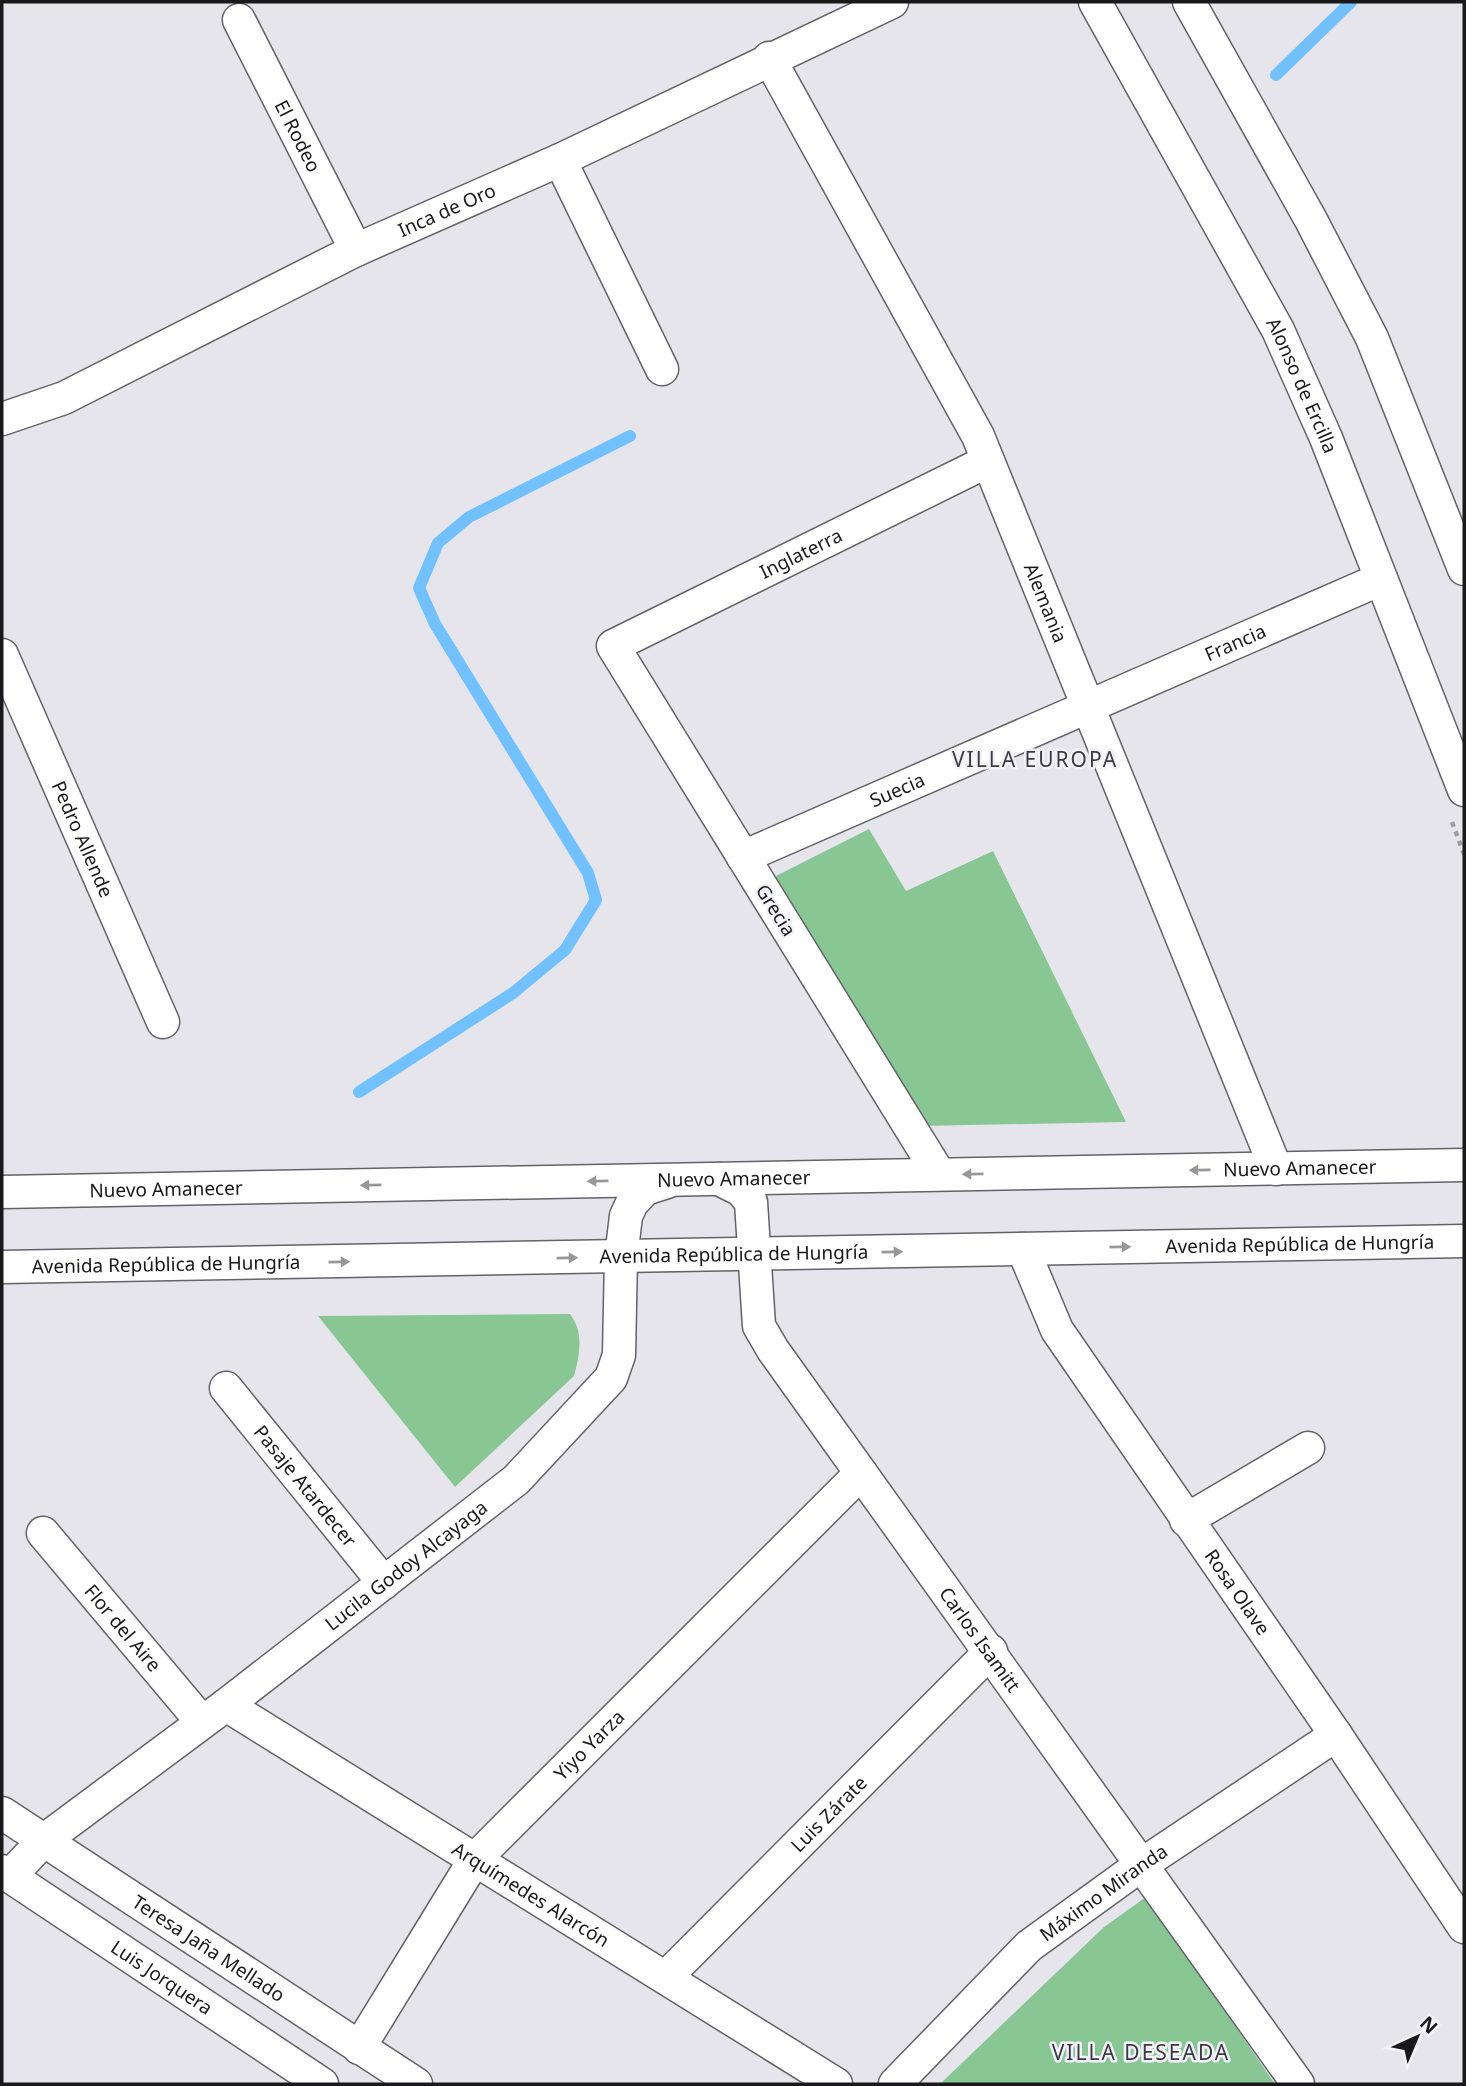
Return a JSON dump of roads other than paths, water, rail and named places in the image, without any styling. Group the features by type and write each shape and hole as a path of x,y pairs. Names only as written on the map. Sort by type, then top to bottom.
{"street":[{"name":"Inca de Oro","path":"2,419 64,398 356,250 560,160 769,58 892,2"},
{"name":"Alonso de Ercilla","path":"1095,2 1278,330 1326,438 1464,790"},
{"path":"1189,2 1311,220 1372,338 1464,569"},
{"name":"El Rodeo","path":"239,20 356,250"},
{"name":"Alemania","path":"769,58 971,424 988,461 1276,1168"},
{"path":"560,160 662,369"},
{"name":"Inglaterra","path":"613,646 988,461"},
{"name":"Francia","path":"1088,706 1381,579"},
{"name":"Grecia","path":"613,646 939,1174"},
{"name":"Pedro Allende","path":"3,661 163,1022"},
{"name":"Suecia","path":"743,857 1088,706"},
{"name":"Nuevo Amanecer","path":"2,1192 1464,1165"},
{"name":"Carlos Isamitt","path":"719,1179 741,1190 751,1202 759,1326 1297,2084"},
{"name":"Lucila Godoy Alcayaga","path":"6,1874 43,1842 214,1714 516,1480 611,1378 619,1356 621,1257 626,1216 632,1203 646,1189 673,1180"},
{"name":"Avenida República de Hungría","path":"2,1267 1464,1241"},
{"name":"Rosa Olave","path":"1023,1250 1057,1329 1336,1735 1464,1927"},
{"name":"Pasaje Atardecer","path":"226,1388 384,1583"},
{"path":"1186,1520 1308,1448"},
{"name":"Yiyo Yarza","path":"359,2048 475,1859 861,1473"},
{"name":"Flor del Aire","path":"43,1533 214,1714"},
{"name":"Luis Zárate","path":"667,1976 990,1651"},
{"name":"Arquímedes Alarcón","path":"214,1714 475,1859 667,1976 836,2084"},
{"name":"Máximo Miranda","path":"895,2084 1030,1946 1141,1865 1336,1735"},
{"name":"Teresa Jaña Mellado","path":"2,1813 416,2084"},
{"name":"Luis Jorquera","path":"6,1874 322,2084"}],"waterway":[{"path":"1276,75 1351,2"},
{"path":"359,1092 513,993 565,950 596,900 588,873 435,624 419,588 438,543 469,517 630,436"}],"district":[{"name":"VILLA EUROPA","path":"1035,760"},
{"name":"VILLA DESEADA","path":"1141,2053"}]}
